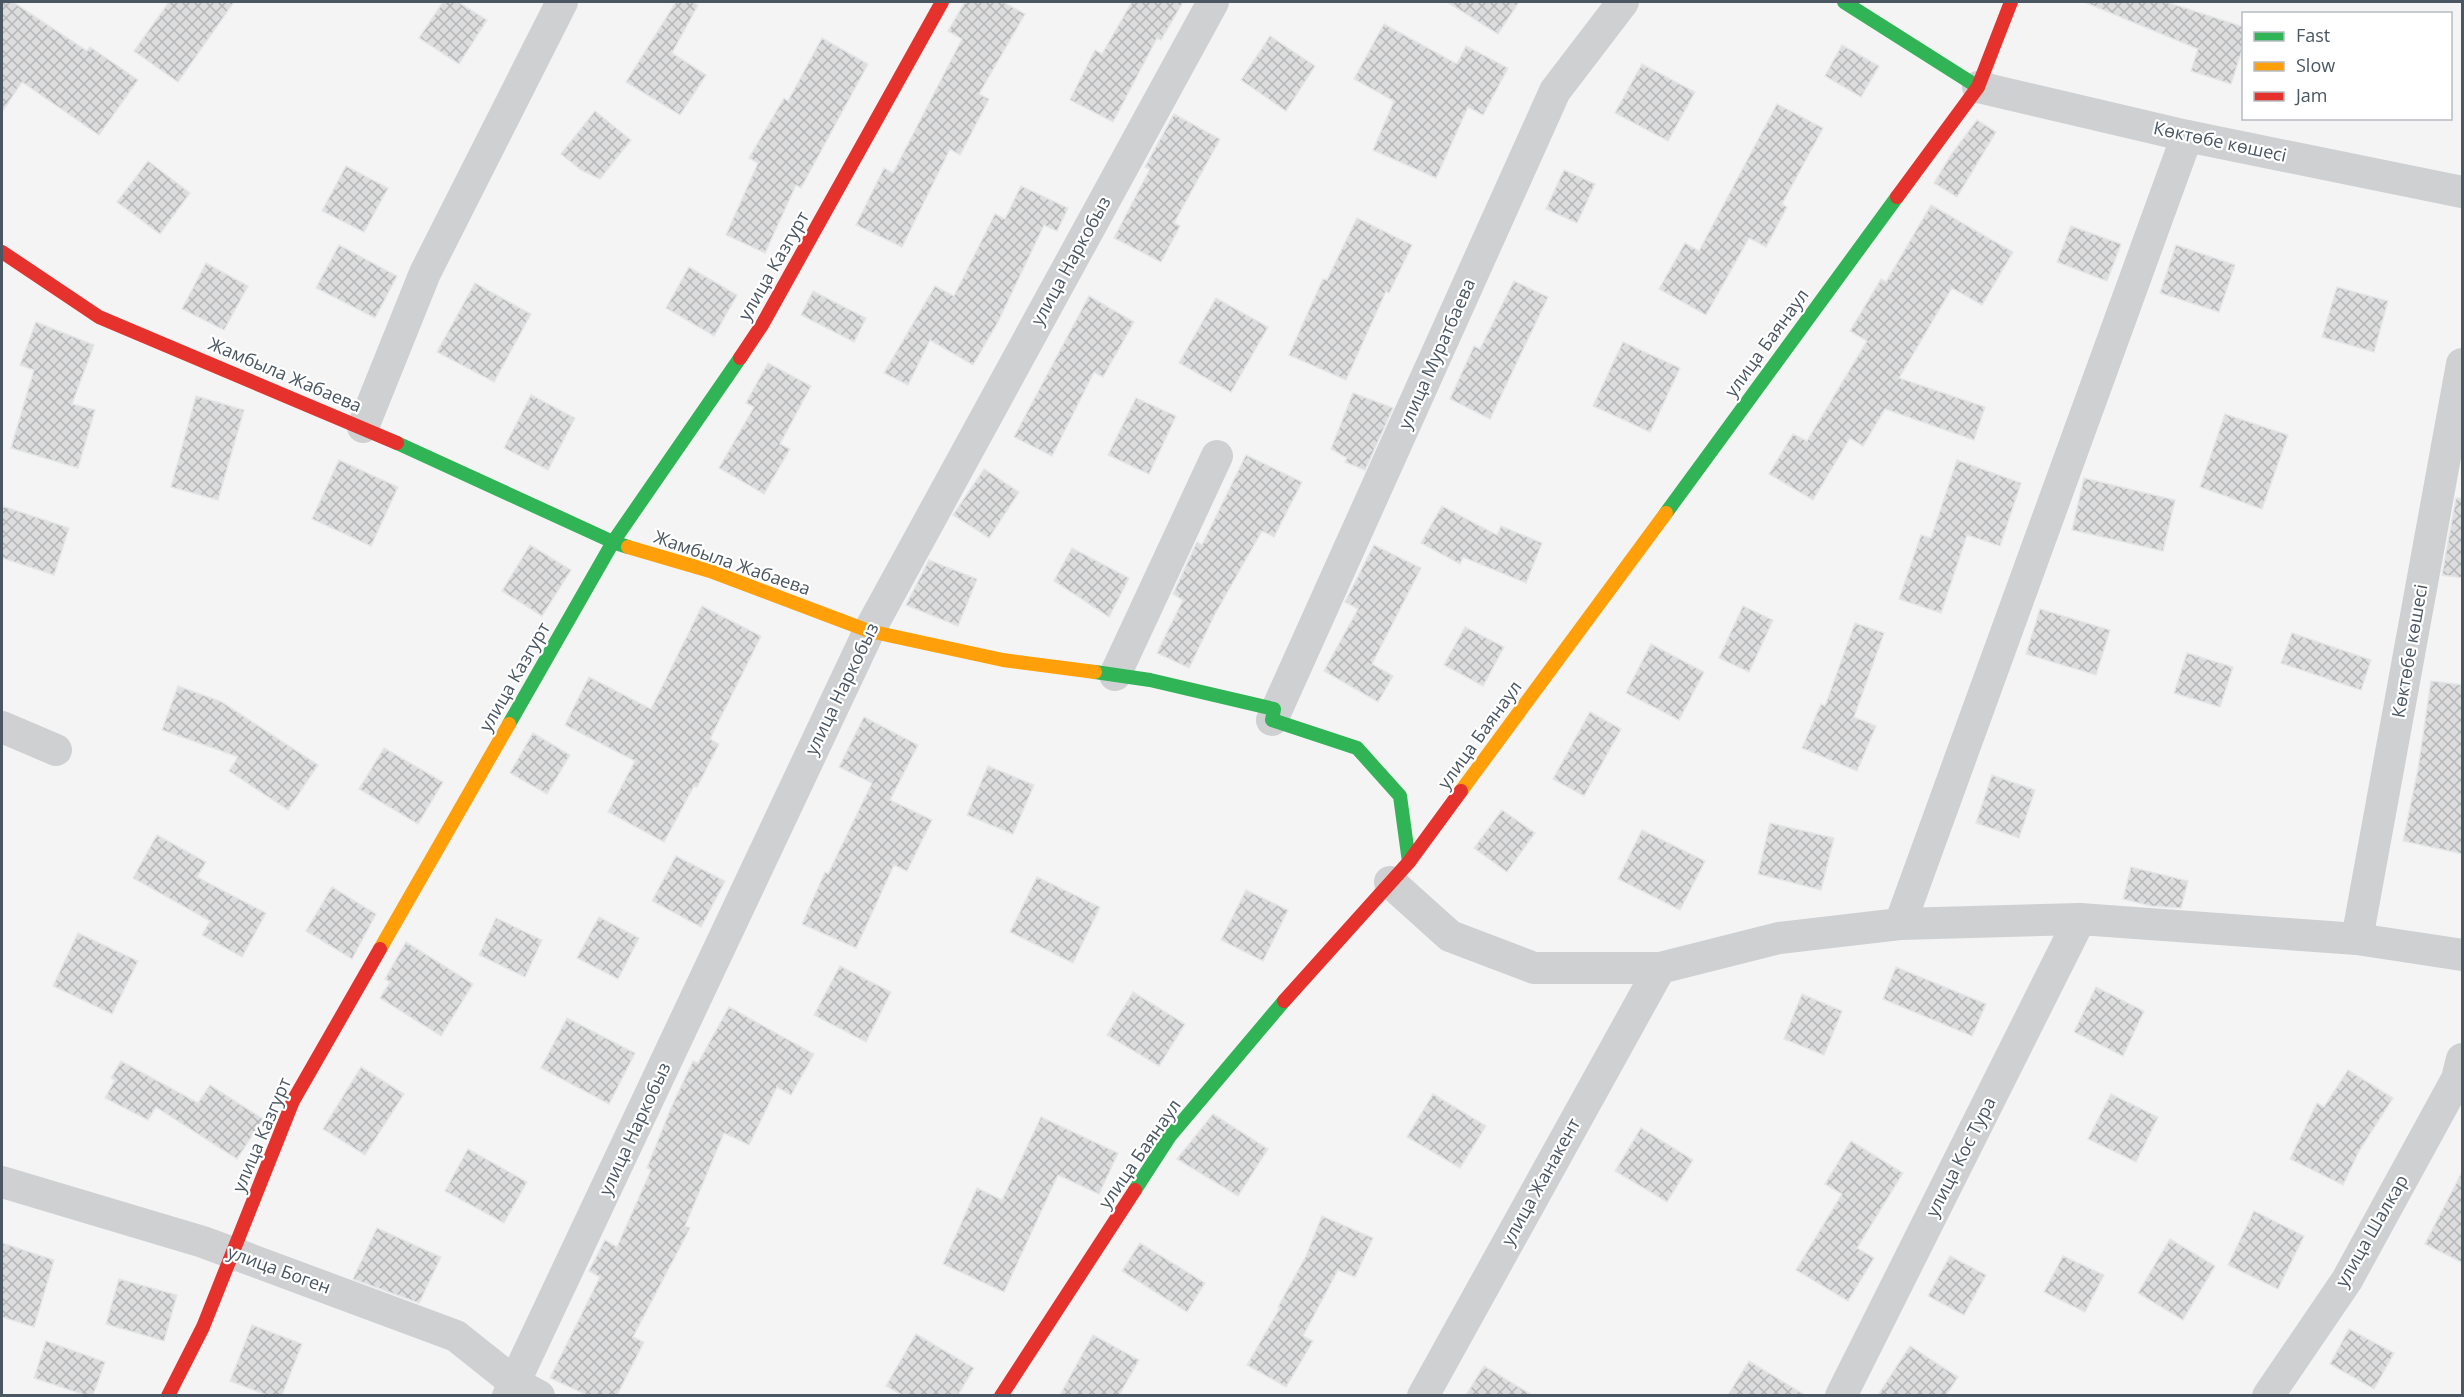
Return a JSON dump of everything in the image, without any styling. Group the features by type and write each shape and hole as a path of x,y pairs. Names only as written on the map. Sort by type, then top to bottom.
{"street":[{"path":"363,427 425,273 562,2"},
{"name":"улица Казгурт","path":"168,1395 203,1327 293,1101 613,542 762,325 942,2"},
{"name":"улица Наркобыз","path":"521,1391 869,631 1213,2"},
{"name":"улица Муратбаева","path":"1272,720 1555,91 1623,2"},
{"path":"1844,2 1978,87"},
{"name":"улица Баянаул","path":"1001,1395 1170,1136 1308,972 1400,872 1978,87 2011,2"},
{"name":"Көктөбе көшесі","path":"1978,87 2187,136 2463,192"},
{"path":"1900,924 2187,136"},
{"name":"Жамбыла Жабаева","path":"2,252 99,317 363,427 613,542 710,571 869,631 1004,660 1150,680 1275,709 1272,720 1357,748 1400,796 1400,872"},
{"name":"Көктөбе көшесі","path":"2357,939 2463,364"},
{"path":"1115,675 1217,456"},
{"path":"2,727 57,750"},
{"path":"1400,872 1450,936 1534,968 1660,968 1779,938 1900,924 2080,919 2357,939 2463,955"},
{"name":"улица Кос Тура","path":"1841,1395 2080,919"},
{"name":"улица Жанакент","path":"1423,1395 1660,968"},
{"name":"улица Шалкар","path":"2268,1395 2347,1280 2457,1079 2463,1059"},
{"name":"улица Боген","path":"2,1182 233,1252 456,1336 521,1391"}],"building":[{"path":"2,2 13,2 87,51 90,47 138,80 99,135 22,82 2,112"},
{"path":"169,2 234,2 178,82 134,51"},
{"path":"443,2 458,2 487,20 459,64 419,38"},
{"path":"676,2 692,2 698,5 672,53 706,75 680,115 626,82"},
{"path":"965,2 1003,2 1025,14 979,94 989,99 960,155 950,149 902,247 856,225 884,168 893,173 962,39 948,31"},
{"path":"1132,2 1183,2 1161,40 1157,38 1113,122 1070,100 1095,50 1102,54"},
{"path":"1447,2 1519,2 1498,34"},
{"path":"2084,2 2166,2 2242,26 2242,50 2231,84 2191,71 2198,49"},
{"path":"1384,24 1457,64 1466,46 1508,68 1483,115 1468,107 1436,178 1373,150 1394,101 1354,79"},
{"path":"1270,36 1315,66 1286,111 1241,80"},
{"path":"822,38 868,64 801,188 796,185 765,253 726,235 758,163 749,158 784,98 788,101"},
{"path":"1842,45 1879,66 1861,97 1825,76"},
{"path":"1642,64 1695,92 1668,141 1615,113"},
{"path":"1777,104 1823,128 1782,204 1787,207 1766,247 1749,238 1706,315 1659,289 1685,243 1699,251"},
{"path":"595,111 631,140 600,179 581,170 561,154"},
{"path":"1174,114 1220,139 1174,223 1180,226 1161,262 1114,238 1150,169 1145,167"},
{"path":"1977,120 1996,132 1957,197 1934,183"},
{"path":"148,161 190,193 160,234 117,202"},
{"path":"346,166 388,188 364,232 322,211"},
{"path":"1564,170 1595,184 1577,223 1546,209"},
{"path":"1021,186 1068,208 1057,231 1044,225 998,322 973,365 930,340 908,385 884,373 935,286 954,296 995,214 1005,219"},
{"path":"1931,205 2013,252 1982,305 1952,288 1899,378 1985,407 1974,440 1885,409 1863,446 1850,438 1813,500 1769,474 1793,434 1807,441 1867,341 1850,331 1881,279 1886,282"},
{"path":"1357,218 1412,245 1389,293 1386,291 1346,380 1289,355 1323,279 1327,280"},
{"path":"2071,226 2121,244 2107,281 2057,262"},
{"path":"339,245 397,276 375,318 316,288"},
{"path":"2176,245 2235,265 2219,312 2160,293"},
{"path":"206,263 248,286 224,330 182,309"},
{"path":"689,267 737,295 714,336 666,308"},
{"path":"1514,281 1548,297 1490,419 1450,399 1474,346 1480,349"},
{"path":"475,283 531,314 494,382 437,352"},
{"path":"2337,287 2388,301 2374,352 2322,337"},
{"path":"813,291 866,318 854,342 801,315"},
{"path":"1089,296 1134,322 1103,377 1094,372 1052,456 1014,437"},
{"path":"1216,298 1268,327 1231,392 1179,363"},
{"path":"36,322 94,345 72,404 95,410 78,468 11,448 34,370 20,365"},
{"path":"1623,342 1680,368 1650,432 1593,406"},
{"path":"768,363 811,386 780,444 790,449 764,494 719,468 754,407 746,403"},
{"path":"1353,393 1393,408 1365,470 1345,462 1347,458 1331,449"},
{"path":"531,395 575,418 548,470 504,448"},
{"path":"196,396 244,410 218,500 171,487"},
{"path":"1136,398 1176,416 1149,474 1108,455"},
{"path":"2225,414 2288,435 2262,509 2200,487"},
{"path":"1246,455 1302,482 1274,537 1262,531 1215,614 1189,668 1157,653 1183,600 1173,594 1197,542 1202,545"},
{"path":"339,460 398,487 371,546 312,519"},
{"path":"1957,460 2021,483 2000,546 1967,535 1941,613 1899,599 1921,535 1931,538"},
{"path":"984,469 1019,492 989,538 953,515"},
{"path":"2084,478 2175,500 2163,551 2072,530"},
{"path":"2456,498 2463,498 2463,578 2442,575"},
{"path":"2,506 69,528 54,575 2,558"},
{"path":"1442,506 1497,535 1501,526 1542,543 1526,583 1463,557 1460,564 1421,543"},
{"path":"530,545 571,570 542,616 502,591"},
{"path":"1374,545 1421,568 1372,664 1393,676 1378,702 1324,671 1358,609 1345,602"},
{"path":"1072,548 1129,578 1109,617 1054,581"},
{"path":"929,560 977,579 958,626 906,605"},
{"path":"702,606 761,636 710,739 719,744 697,787 694,786 664,842 608,812 635,761 565,725 589,677 651,709"},
{"path":"1743,606 1773,620 1749,672 1719,658"},
{"path":"2040,609 2110,630 2096,675 2026,654"},
{"path":"1855,623 1884,633 1854,717 1876,726 1857,771 1802,748 1821,704 1825,706"},
{"path":"1465,627 1504,647 1483,686 1444,665"},
{"path":"2292,633 2371,660 2361,690 2281,663"},
{"path":"1651,644 1704,672 1679,720 1626,693"},
{"path":"2187,653 2233,667 2220,707 2174,693"},
{"path":"2431,681 2463,685 2463,854 2403,841 2418,769"},
{"path":"178,686 222,702 318,765 288,810 229,771 238,757 162,730"},
{"path":"1590,712 1621,729 1584,796 1553,779"},
{"path":"864,717 918,745 890,800 932,820 907,871 894,865 856,948 802,924 825,872 828,874 872,783 839,767"},
{"path":"533,733 570,755 547,794 510,773"},
{"path":"384,748 443,782 418,824 359,789"},
{"path":"988,766 1034,785 1013,834 967,815"},
{"path":"1992,775 2035,790 2019,838 1976,823"},
{"path":"1502,810 1535,833 1507,872 1474,848"},
{"path":"1770,823 1834,838 1821,890 1758,874"},
{"path":"1642,830 1705,861 1680,910 1618,879"},
{"path":"157,835 206,862 197,877 266,913 242,957 202,935 210,921 133,878"},
{"path":"676,856 725,881 701,927 652,901"},
{"path":"2131,867 2188,881 2181,908 2151,906 2123,899"},
{"path":"1037,877 1100,907 1073,963 1010,932"},
{"path":"332,887 376,914 352,959 306,931"},
{"path":"1246,890 1288,910 1263,961 1221,940"},
{"path":"599,917 639,938 618,979 577,958"},
{"path":"496,918 542,940 525,977 479,955"},
{"path":"78,933 138,961 112,1014 53,986"},
{"path":"406,942 473,984 441,1036 380,998 390,982 385,979"},
{"path":"840,966 891,992 866,1042 814,1015"},
{"path":"1896,967 1986,1004 1972,1036 1883,999"},
{"path":"2096,987 2144,1011 2123,1056 2074,1032"},
{"path":"1133,992 1185,1024 1159,1066 1107,1035"},
{"path":"1802,994 1842,1011 1824,1055 1784,1039"},
{"path":"729,1007 814,1054 791,1095 777,1087 749,1145 724,1133 685,1226 690,1228 633,1337 644,1342 617,1395 587,1395 550,1378 600,1277 589,1271 605,1240 617,1247 651,1170 647,1168 671,1108 693,1061 698,1063"},
{"path":"567,1018 635,1053 609,1104 541,1068"},
{"path":"121,1061 198,1103 210,1085 263,1119 237,1159 156,1107 148,1120 105,1098 115,1080 111,1078"},
{"path":"361,1067 404,1094 365,1155 323,1129"},
{"path":"2348,1070 2393,1098 2359,1151 2343,1185 2290,1159 2317,1103 2324,1107"},
{"path":"1433,1094 1486,1126 1460,1168 1407,1137"},
{"path":"2111,1094 2158,1117 2136,1162 2088,1139"},
{"path":"1213,1114 1268,1149 1238,1196 1177,1159"},
{"path":"1041,1117 1118,1153 1099,1194 1058,1175 1004,1292 943,1264 977,1188 1002,1200"},
{"path":"1641,1128 1693,1160 1667,1202 1615,1171"},
{"path":"1851,1141 1903,1173 1857,1248 1874,1258 1848,1301 1796,1270 1842,1194 1825,1184"},
{"path":"468,1149 527,1182 504,1223 445,1191"},
{"path":"2463,1170 2463,1263 2425,1244"},
{"path":"2254,1211 2304,1236 2278,1289 2228,1265"},
{"path":"1322,1216 1373,1238 1355,1277 1338,1270 1303,1336 1313,1341 1286,1387 1247,1365 1280,1308 1278,1307 1306,1256"},
{"path":"377,1228 441,1257 419,1303 353,1279"},
{"path":"2170,1239 2215,1266 2183,1320 2138,1293"},
{"path":"2,1243 54,1260 34,1327 2,1317"},
{"path":"1140,1243 1205,1283 1187,1312 1122,1271"},
{"path":"1950,1256 1986,1275 1964,1315 1928,1296"},
{"path":"2063,1256 2104,1275 2085,1312 2044,1292"},
{"path":"119,1279 177,1295 164,1341 106,1324"},
{"path":"252,1325 302,1344 282,1395 267,1395 230,1381"},
{"path":"2349,1329 2394,1353 2374,1389 2330,1364"},
{"path":"916,1334 974,1368 958,1395 902,1395 886,1386"},
{"path":"1093,1335 1139,1360 1119,1395 1060,1395"},
{"path":"46,1341 105,1362 93,1395 85,1395 34,1378"},
{"path":"1910,1346 1958,1377 1946,1395 1878,1395"},
{"path":"1749,1361 1805,1395 1728,1395"},
{"path":"1484,1366 1532,1395 1466,1395"}],"traffic: fast":[{"path":"1844,2 1978,87"},
{"path":"1666,513 1897,197"},
{"path":"509,724 613,542 740,358"},
{"path":"397,443 628,547"},
{"path":"1095,672 1150,680 1274,709 1272,720 1357,748 1400,796 1409,862"},
{"path":"1135,1190 1170,1136 1284,1001"}],"traffic: slow":[{"path":"1461,791 1666,513"},
{"path":"628,547 710,571 869,631 1003,660 1095,672"},
{"path":"380,949 509,724"}],"traffic: jam":[{"path":"740,358 762,325 942,2"},
{"path":"1897,197 1978,87 2011,2"},
{"path":"2,252 99,317 397,443"},
{"path":"1284,1001 1409,862 1461,791"},
{"path":"168,1396 203,1327 293,1101 380,949"},
{"path":"1001,1396 1135,1190"}]}
